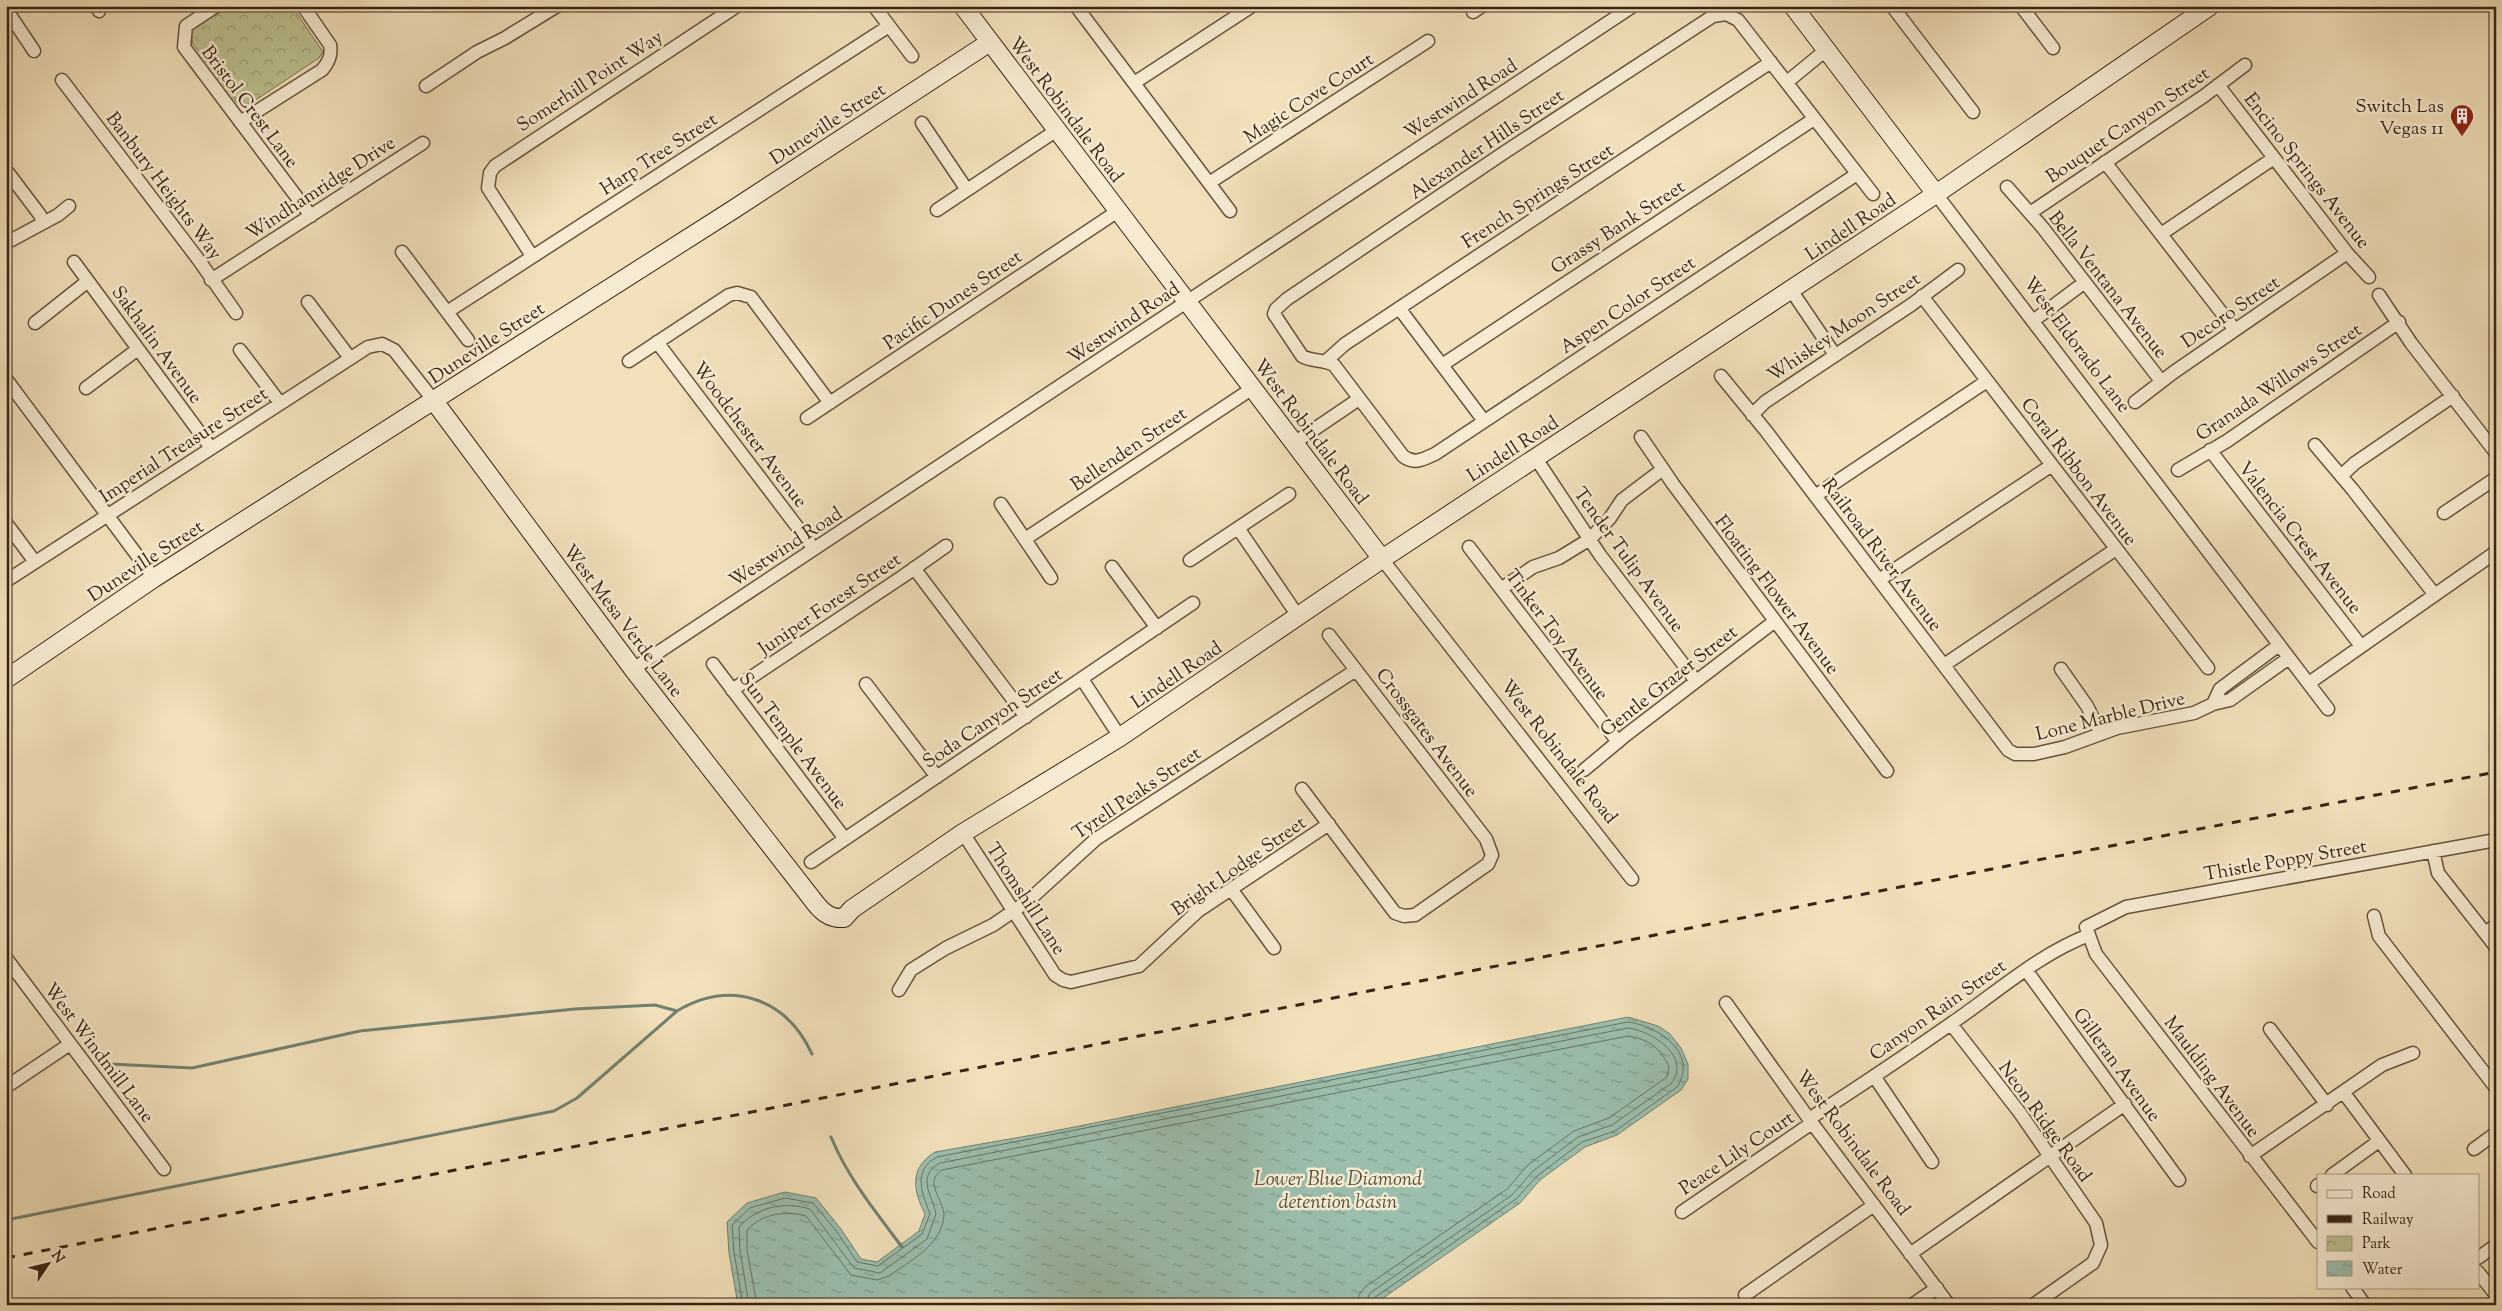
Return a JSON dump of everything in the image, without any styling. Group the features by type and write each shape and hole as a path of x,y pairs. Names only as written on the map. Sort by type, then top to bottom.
{"street":[{"name":"Bristol Crest Lane","path":"215,6 186,26 183,41 189,54 310,216"},
{"path":"240,122 322,70 328,63 331,52 330,45 303,6"},
{"path":"426,86 476,52 505,38 557,6"},
{"name":"Somerhill Point Way","path":"532,256 491,195 488,188 490,172 504,159 737,6"},
{"path":"874,6 912,56"},
{"name":"West Robindale Road","path":"963,6 1382,559 1632,879"},
{"path":"1076,6 1230,211"},
{"path":"1134,83 1252,6"},
{"name":"Westwind Road","path":"633,669 1633,6"},
{"name":"West Eldorado Lane","path":"1793,6 2328,709"},
{"path":"1892,6 1973,112"},
{"path":"2021,6 2054,48"},
{"name":"Lindell Road","path":"835,919 844,918 852,908 962,833 1120,736 1535,457 1936,194 2210,6"},
{"path":"6,9 34,51"},
{"name":"Alexander Hills Street","path":"1326,361 1307,359 1302,356 1274,314 1276,309 1287,299 1514,146 1713,16 1726,14 1738,20 1771,62"},
{"name":"Harp Tree Street","path":"447,312 889,26"},
{"name":"Duneville Street","path":"6,679 154,578 731,211 990,42"},
{"name":"Magic Cove Court","path":"1209,183 1428,42"},
{"path":"1786,82 1826,50"},
{"path":"1771,62 1873,194"},
{"name":"French Springs Street","path":"1326,361 1345,344 1771,62"},
{"name":"Bouquet Canyon Street","path":"2030,213 2218,86 2245,65"},
{"name":"Banbury Heights Way","path":"62,80 198,259 236,313"},
{"name":"Encino Springs Avenue","path":"2218,86 2347,253 2369,278"},
{"name":"Grassy Bank Street","path":"1442,365 1814,119"},
{"path":"922,123 967,190"},
{"path":"937,210 1057,130"},
{"name":"Windhamridge Drive","path":"211,280 424,143"},
{"path":"2161,234 2274,158"},
{"path":"2106,162 2235,330"},
{"path":"6,170 40,215 43,223"},
{"name":"Aspen Color Street","path":"1359,399 1408,460 1416,461 1435,454 1857,174"},
{"name":"Bella Ventana Avenue","path":"2007,187 2085,282 2161,382"},
{"path":"6,243 69,206"},
{"name":"Pacific Dunes Street","path":"807,418 1118,211"},
{"path":"402,252 468,340"},
{"name":"Decoro Street","path":"2135,402 2347,253"},
{"name":"Sakhalin Avenue","path":"74,262 211,448"},
{"name":"Whiskey Moon Street","path":"1752,416 1765,402 1958,270"},
{"path":"35,323 88,281"},
{"path":"2033,321 2085,282"},
{"path":"1791,290 1835,355"},
{"path":"629,361 729,294 737,293 751,297 830,402"},
{"path":"2379,295 2411,343 2496,453"},
{"name":"Coral Ribbon Avenue","path":"1922,296 2208,668"},
{"path":"308,302 350,358"},
{"path":"1399,308 1484,421"},
{"name":"Granada Willows Street","path":"2178,470 2398,322"},
{"name":"Woodchester Avenue","path":"657,342 814,549"},
{"name":"West Mesa Verde Lane","path":"382,344 394,350 633,669 816,904 823,912 835,919"},
{"name":"Imperial Treasure Street","path":"6,581 368,346 382,344"},
{"path":"86,388 138,349"},
{"path":"240,350 280,403"},
{"path":"1294,443 1359,399 1334,365 1326,361"},
{"name":"Railroad River Avenue","path":"1721,376 1815,496 2008,750 2015,754"},
{"path":"6,379 154,578"},
{"path":"1815,496 1987,380"},
{"name":"Bellenden Street","path":"1025,539 1253,388"},
{"path":"2341,476 2355,464 2452,396"},
{"name":"Floating Flower Avenue","path":"1641,437 1887,772"},
{"path":"2315,445 2435,595"},
{"name":"Valencia Crest Avenue","path":"2210,450 2361,646"},
{"name":"Tender Tulip Avenue","path":"1535,457 1590,539 1696,681"},
{"path":"1879,580 2052,465"},
{"path":"1501,589 1533,567 1559,558 1590,539 1610,518 1622,500 1663,469"},
{"path":"2444,513 2496,478"},
{"path":"1190,560 1289,494"},
{"path":"1001,504 1051,578"},
{"path":"6,523 36,562"},
{"path":"1238,528 1298,616"},
{"name":"Juniper Forest Street","path":"732,690 946,546"},
{"name":"Tinker Toy Avenue","path":"1469,547 1618,742"},
{"path":"1944,666 2116,549"},
{"path":"2308,683 2496,552"},
{"path":"1112,567 1157,628"},
{"path":"914,568 1026,717"},
{"name":"Soda Canyon Street","path":"811,862 1193,604"},
{"name":"Gentle Grazer Street","path":"1584,770 1775,621"},
{"name":"Crossgates Avenue","path":"1329,824 1395,913 1404,916 1415,915 1488,864 1492,855 1486,839 1330,635"},
{"name":"Lone Marble Drive","path":"2213,704 2220,690 2279,645"},
{"name":"Lone Marble Drive","path":"2015,754 2034,754 2065,748 2101,734 2194,713 2213,704 2230,700 2289,658"},
{"name":"Sun Temple Avenue","path":"712,664 845,839"},
{"path":"2060,669 2087,706 2101,734"},
{"name":"Tyrell Peaks Street","path":"899,990 911,970 928,958 994,925 1014,912 1041,891 1096,839 1356,670"},
{"path":"1082,678 1120,736"},
{"path":"866,684 937,777"},
{"path":"1302,789 1329,824"},
{"name":"Bright Lodge Street","path":"1063,980 1071,982 1139,966 1148,960 1185,922 1329,824"},
{"name":"Thomshill Lane","path":"962,833 1055,975 1063,980"},
{"name":"Thistle Poppy Street","path":"2088,931 2126,907 2496,840"},
{"path":"2433,851 2438,872 2496,947"},
{"path":"1231,890 1274,948"},
{"path":"2374,916 2379,936 2496,1088"},
{"path":"2485,933 2496,925"},
{"name":"Canyon Rain Street","path":"1811,1121 2026,970 2088,931"},
{"name":"Maulding Avenue","path":"2088,931 2096,954 2317,1241"},
{"name":"West Windmill Lane","path":"6,958 164,1169"},
{"name":"Gilleran Avenue","path":"2026,970 2126,1104 2179,1180"},
{"name":"West Robindale Road","path":"1726,1003 1811,1121 1949,1305"},
{"name":"Neon Ridge Road","path":"1951,1024 2020,1113 2096,1224 2101,1245 2093,1263 2034,1304"},
{"path":"2270,1029 2327,1105"},
{"path":"6,1087 70,1044"},
{"path":"2250,1156 2327,1105 2382,1065 2413,1052"},
{"path":"1874,1076 1932,1162"},
{"path":"2344,1093 2404,1174"},
{"path":"1910,1254 2126,1104"},
{"name":"Peace Lily Court","path":"1682,1212 1811,1121"},
{"path":"2474,1148 2496,1133"},
{"path":"2333,1174 2380,1141"},
{"path":"1745,1295 1874,1205"},
{"path":"2480,1257 2496,1245"},
{"path":"2480,1275 2496,1295"},
{"path":"1912,1305 1937,1288"},
{"path":"2353,1288 2365,1305"}],"green space":[{"path":"229,6 292,6 323,52 319,58 251,103 245,105 238,104 193,44 191,36 193,29"}],"water":[{"name":"Lower Blue Diamond detention basin","path":"1628,1017 1658,1026 1670,1034 1681,1048 1688,1064 1688,1079 1681,1090 1617,1135 1585,1147 1540,1180 1520,1203 1373,1305 738,1305 729,1253 727,1222 747,1203 785,1192 816,1198 841,1229 861,1259 877,1262 919,1231 925,1214 916,1188 917,1172 927,1158 935,1152 1044,1133"}],"waterway":[{"path":"6,1220 554,1111 577,1098 677,1011 697,1001 717,996 737,996 755,1000 772,1007 788,1019 801,1035 812,1054"},
{"path":"110,1064 192,1068 360,1031 575,1009 655,1005 677,1011"},
{"path":"831,1137 854,1180 902,1247"}],"railway":[{"path":"6,1258 2496,772"}],"place":[{"name":"Switch Las Vegas 11","path":"2462,137"}]}
